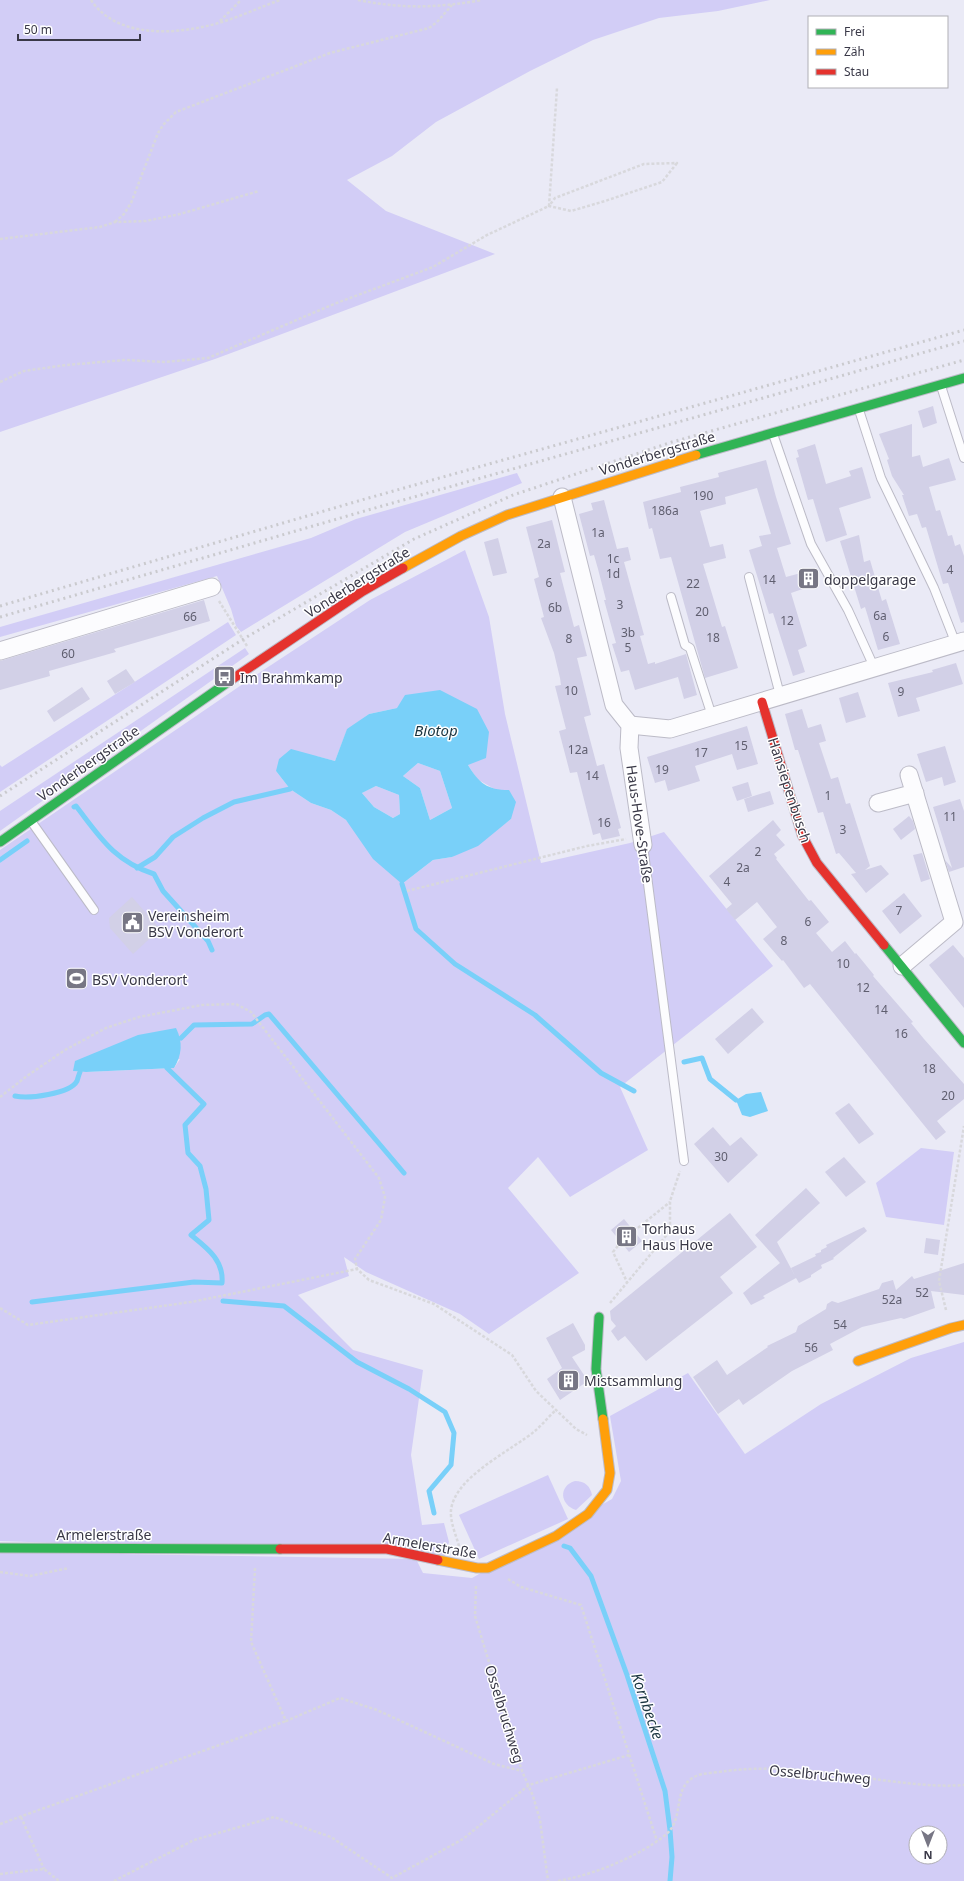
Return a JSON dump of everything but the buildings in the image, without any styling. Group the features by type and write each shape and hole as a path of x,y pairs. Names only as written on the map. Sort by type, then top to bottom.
{"street":[{"name":"Vonderbergstraße","path":"0,842 363,591 461,536 507,515 562,497 964,378"},
{"path":"562,497 614,705 630,725 670,729 960,642"},
{"path":"0,651 212,587"},
{"name":"Hansiepenbusch","path":"762,702 802,835 817,863 964,1043"},
{"name":"Haus-Hove-Straße","path":"630,725 629,748 643,840"},
{"path":"902,966 954,922 909,775"},
{"path":"878,803 915,793"},
{"name":"Armelerstraße","path":"0,1548 387,1549 465,1566 488,1568 556,1536 588,1514 607,1490 610,1473 596,1369 599,1317"},
{"path":"858,1361 951,1328 964,1325"}],"lane":[{"path":"940,385 964,458"},
{"path":"858,409 881,478 960,642"},
{"path":"773,434 811,544 848,610 874,667"},
{"path":"749,577 780,695"},
{"path":"671,598 685,645 690,648 712,716"},
{"path":"30,821 94,910"},
{"name":"Haus-Hove-Straße","path":"643,840 684,1161"}],"path":[{"path":"91,0 96,8 109,19 133,28 170,31 204,27 280,0"},
{"path":"218,22 241,0"},
{"path":"358,0 408,7 452,5 482,0"},
{"path":"115,222 124,214 131,203 163,125 176,112 330,53 429,28 437,22 452,5"},
{"path":"549,206 557,88"},
{"path":"0,382 24,371 66,365 125,360 165,362 208,358 334,304 433,267 487,235 549,206 555,198 644,164 677,163 662,182 571,211 549,206"},
{"path":"0,239 100,227 115,222 146,221 180,214 259,191"},
{"path":"212,587 234,626 258,663"},
{"path":"407,891 587,846 643,840"},
{"path":"0,1097 65,1050 106,1028 139,1017 202,1005 236,1004 251,1012 380,1178 385,1197 381,1220 355,1259 357,1269 369,1280 434,1304 512,1355 536,1391 576,1429 606,1447"},
{"path":"951,1328 939,1281 964,1126"},
{"path":"599,1317 670,1232 670,1201 684,1161"},
{"path":"634,1231 670,1201"},
{"path":"621,1242 613,1252 627,1282"},
{"path":"0,1308 28,1325 191,1302 357,1269"},
{"path":"465,1566 451,1519 451,1510 454,1499 468,1480 497,1457 536,1430 556,1410"},
{"path":"255,1568 251,1642 286,1721"},
{"name":"Osselbruchweg","path":"477,1568 475,1616 522,1770 529,1785 540,1820 548,1881"},
{"path":"488,1568 521,1587 581,1605 657,1841"},
{"path":"0,1824 286,1721 340,1698 377,1710 494,1764 522,1770"},
{"path":"114,1881 194,1840 274,1817 331,1838 392,1878 463,1839 529,1785 629,1755"},
{"name":"Osselbruchweg","path":"558,1881 605,1869 630,1858 657,1841 670,1830 675,1818 679,1797 687,1783 701,1775 744,1769 793,1769 930,1786 964,1785"},
{"path":"21,1817 44,1869 59,1881"},
{"path":"0,1874 44,1869"}],"shaded area":[{"path":"0,0 770,0 718,11 659,18 593,40 530,71 436,122 392,156 347,180 386,211 495,254 215,359 0,432"},
{"path":"517,473 522,483 405,532 241,632 236,626 231,609 217,576 0,637 0,627 311,538 356,519"},
{"path":"465,550 489,617 505,714 541,863 630,843 664,832 773,966 620,1087 648,1150 570,1197 538,1157 508,1188 579,1273 489,1334 460,1314 366,1272 344,1257 349,1276 298,1295 353,1350 423,1370 411,1455 422,1525 444,1523 449,1542 445,1556 0,1541 0,850 262,671 370,600","holes":["397,708 468,765 477,779 496,790 509,790 511,819 452,857 433,860 402,884 346,820 331,810 311,803 290,789 276,771 316,756 335,761 347,730 369,714","180,1059 174,1068 86,1072 74,1071"]},
{"path":"228,622 236,635 0,792 0,765 2,767"},
{"path":"245,648 249,654 0,831 0,811"},
{"path":"418,763 440,771 452,808 430,820 420,788 403,776"},
{"path":"376,786 399,795 400,814 393,818 374,807 362,793"},
{"path":"921,1148 954,1152 944,1225 886,1217 876,1183"},
{"path":"964,1342 964,1881 0,1881 0,1552 416,1559 423,1573 472,1578 612,1499 621,1481 610,1416 688,1373 745,1454 821,1404 911,1358"},
{"path":"548,1475 568,1519 479,1559 459,1515"},
{"path":"575,1481 582,1482 586,1485 590,1489 592,1495 576,1510 567,1504 563,1496 566,1487"}],"water":[{"name":"Biotop","path":"440,690 477,709 489,732 486,758 468,765 480,781 495,789 509,790 516,802 511,819 478,846 452,857 433,860 402,884 373,859 346,820 331,810 311,803 290,789 276,771 279,759 291,749 335,761 347,729 369,714 397,708 405,695","holes":["418,763 440,771 452,808 430,820 420,788 403,776","376,786 399,795 400,814 393,818 374,807 362,793"]},
{"path":"176,1028 180,1038 181,1048 179,1058 174,1068 86,1072 73,1071 75,1061 138,1035"},
{"path":"761,1092 768,1111 750,1117 742,1115 736,1100 746,1094"}],"waterway":[{"path":"137,868 155,857 173,837 203,818 234,802 290,789"},
{"path":"74,807 76,806 101,838 118,855 140,869 154,874 163,891 208,941 212,950"},
{"path":"0,860 27,841"},
{"path":"402,884 416,929 455,964 535,1015 601,1073 634,1091"},
{"path":"181,1038 194,1025 252,1024 269,1014 404,1173"},
{"path":"684,1062 702,1058 710,1079 736,1100"},
{"path":"32,1302 194,1282 222,1283 222,1275 217,1261 213,1255 191,1235 209,1220 206,1189 200,1166 188,1153 185,1125 204,1104 167,1068"},
{"path":"15,1096 29,1097 58,1092 73,1086 77,1081 80,1072"},
{"path":"223,1301 284,1306 357,1362 409,1389 445,1412 454,1433 451,1465 429,1491 434,1513"},
{"name":"Kornbecke","path":"564,1546 570,1548 591,1576 627,1675 665,1791 672,1857 670,1881"}],"railway":[{"path":"0,606 365,499 964,330"},
{"path":"0,617 368,510 964,341"},
{"path":"0,796 245,638 414,539 513,495 672,442 964,360"}],"traffic: fast":[{"path":"696,455 964,378"},
{"path":"0,842 228,682"},
{"path":"884,945 964,1043"},
{"path":"599,1317 596,1369 603,1419"},
{"path":"0,1548 280,1549"}],"traffic: slow":[{"path":"403,568 461,536 507,515 696,455"},
{"path":"858,1361 951,1328 964,1325"},
{"path":"438,1560 477,1568 488,1568 556,1536 588,1514 607,1490 610,1473 603,1419"}],"traffic: jam":[{"path":"228,682 363,591 403,568"},
{"path":"762,702 802,835 817,863 884,945"},
{"path":"280,1549 387,1549 438,1560"}],"place":[{"name":"doppelgarage","path":"809,579"},
{"name":"Im Brahmkamp","path":"225,677"},
{"name":"Vereinsheim BSV Vonderort","path":"132,923"},
{"name":"BSV Vonderort","path":"76,979"},
{"name":"Torhaus Haus Hove","path":"627,1236"},
{"name":"Mistsammlung","path":"568,1380"}]}
